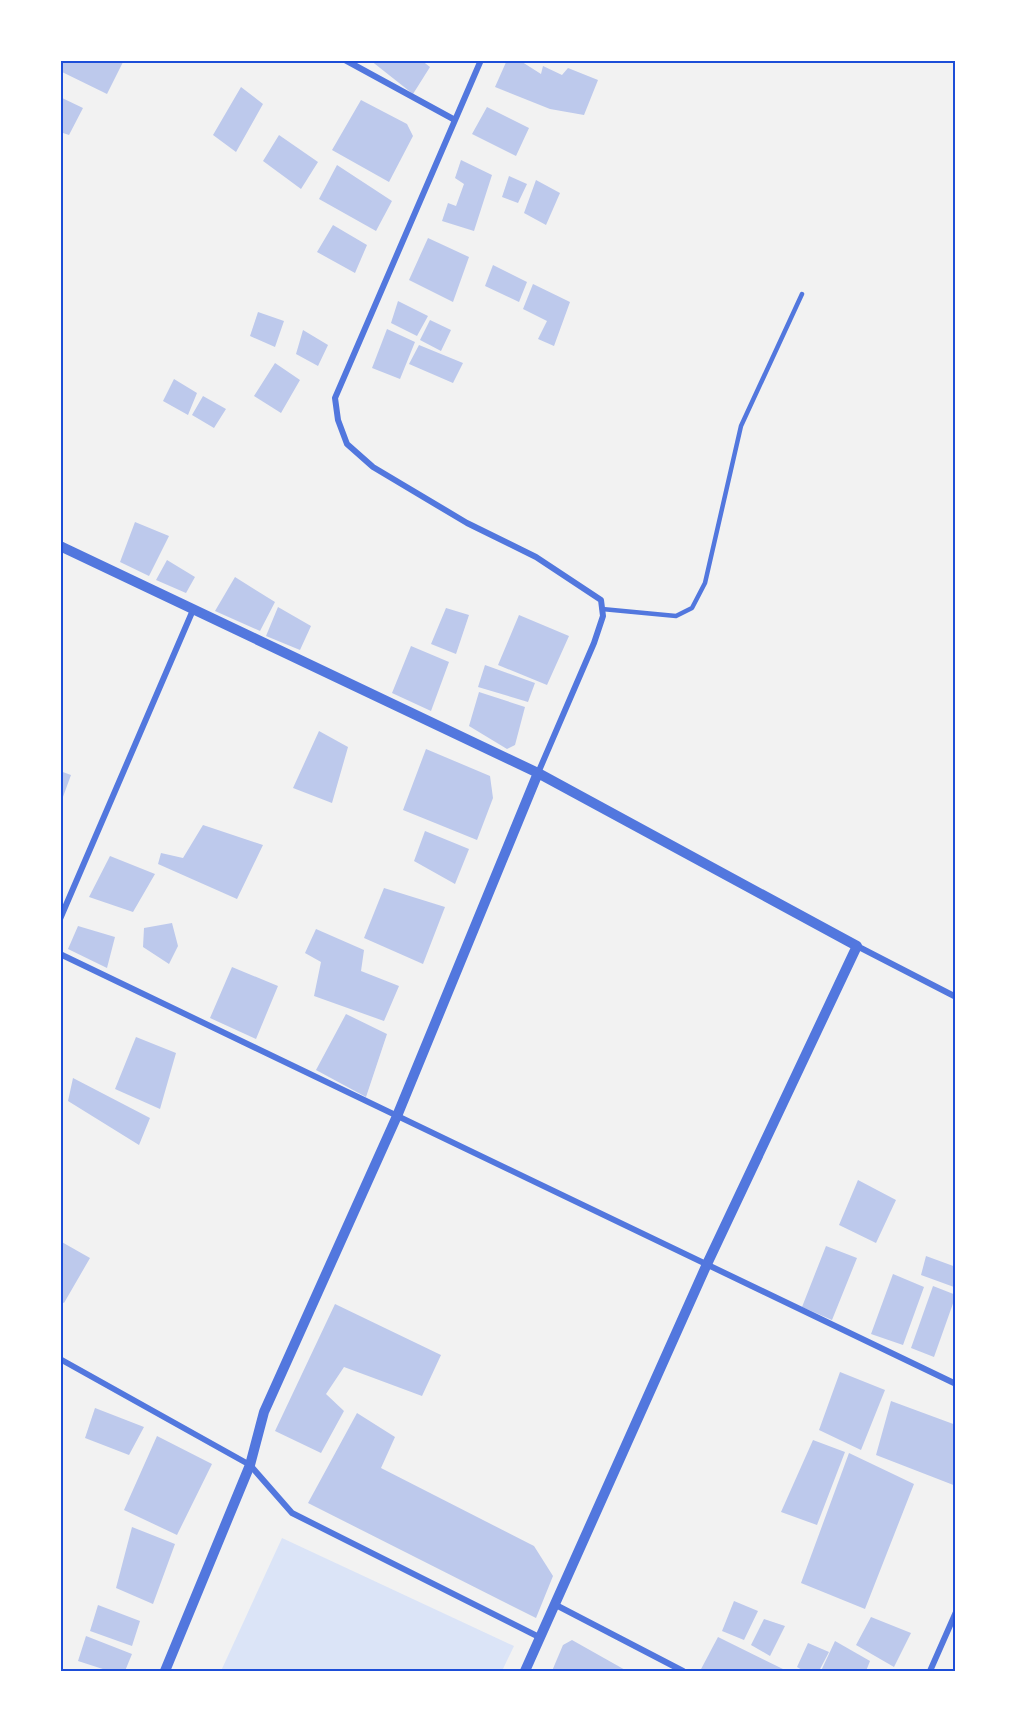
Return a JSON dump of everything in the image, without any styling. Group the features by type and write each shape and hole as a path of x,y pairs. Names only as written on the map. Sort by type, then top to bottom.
{"street":[{"path":"345,60 455,120"},
{"path":"165,1671 250,1465 264,1412 397,1116 594,643 603,616 601,600 536,557 467,523 374,466 347,444 338,420 334,398 481,60"},
{"path":"60,546 538,773 857,946 956,997"},
{"path":"60,919 193,610"},
{"path":"525,1671 707,1264 857,946"},
{"path":"60,954 956,1384"},
{"path":"60,1359 250,1465 292,1513 540,1637"},
{"path":"554,1604 683,1671"},
{"path":"930,1671 956,1612"}],"lane":[{"path":"602,609 676,616 692,608 705,584 741,426 802,294"}],"shaded area":[{"path":"282,1538 514,1646 502,1671 221,1671"}],"building":[{"path":"60,60 124,60 107,94 60,71"},
{"path":"370,60 421,60 430,67 413,94"},
{"path":"507,60 519,60 541,74 543,66 562,75 568,68 598,80 584,115 550,109 495,87"},
{"path":"241,87 263,104 236,152 213,135"},
{"path":"60,97 83,108 69,135 60,132"},
{"path":"361,100 407,124 413,136 389,182 332,150"},
{"path":"487,107 529,128 516,156 472,134"},
{"path":"279,135 318,162 301,189 263,161"},
{"path":"461,160 492,175 474,231 442,221 448,203 456,206 464,184 455,178"},
{"path":"337,165 392,201 376,231 319,199"},
{"path":"509,176 527,184 518,203 502,197"},
{"path":"536,180 560,193 546,225 524,213"},
{"path":"333,225 367,245 355,273 317,252"},
{"path":"428,238 469,257 453,302 409,280"},
{"path":"493,265 527,282 519,302 485,286"},
{"path":"533,284 570,302 554,346 538,339 547,321 523,309"},
{"path":"398,301 428,316 417,336 391,323"},
{"path":"258,312 284,321 275,347 250,336"},
{"path":"430,320 451,330 441,351 420,340"},
{"path":"387,329 415,342 400,379 372,368"},
{"path":"303,330 328,345 318,366 296,354"},
{"path":"419,345 463,363 453,383 409,364"},
{"path":"275,363 300,380 281,413 254,396"},
{"path":"174,379 197,393 188,415 163,401"},
{"path":"203,396 226,409 214,428 192,415"},
{"path":"135,522 169,536 149,576 120,562"},
{"path":"167,560 195,577 186,593 156,580"},
{"path":"235,577 275,602 260,631 215,611"},
{"path":"278,607 311,626 300,650 266,636"},
{"path":"446,608 469,615 456,654 431,644"},
{"path":"519,615 569,636 547,685 498,665"},
{"path":"411,646 449,662 431,711 392,693"},
{"path":"485,665 535,683 528,702 478,687"},
{"path":"479,692 525,707 515,745 507,749 469,726"},
{"path":"319,731 348,747 332,803 293,788"},
{"path":"426,749 490,776 493,798 477,840 403,810"},
{"path":"60,771 71,775 60,805"},
{"path":"203,825 263,845 237,899 158,864 161,853 183,858"},
{"path":"425,831 469,849 455,884 414,861"},
{"path":"110,856 155,874 133,912 89,897"},
{"path":"384,888 445,907 423,964 364,938"},
{"path":"172,923 178,946 169,964 143,947 144,928"},
{"path":"78,926 115,937 107,968 68,949"},
{"path":"316,929 364,950 361,971 399,986 384,1021 314,996 321,962 305,953"},
{"path":"232,967 278,986 256,1039 210,1018"},
{"path":"346,1014 387,1034 366,1097 316,1070"},
{"path":"136,1037 176,1053 160,1109 115,1089"},
{"path":"73,1078 150,1118 139,1145 68,1101"},
{"path":"858,1180 896,1200 876,1243 839,1225"},
{"path":"60,1241 90,1258 64,1303 60,1301"},
{"path":"826,1246 857,1258 832,1320 802,1307"},
{"path":"926,1256 956,1267 954,1287 921,1275"},
{"path":"893,1274 924,1287 903,1345 871,1334"},
{"path":"933,1286 956,1295 934,1357 911,1348"},
{"path":"335,1304 441,1355 422,1396 344,1367 326,1394 344,1411 321,1453 275,1431"},
{"path":"840,1372 885,1390 861,1450 819,1430"},
{"path":"891,1401 956,1425 956,1486 876,1455"},
{"path":"95,1408 144,1427 129,1455 85,1438"},
{"path":"357,1413 395,1437 381,1468 534,1546 553,1576 536,1618 308,1503"},
{"path":"157,1436 212,1464 177,1535 124,1510"},
{"path":"813,1440 845,1452 817,1525 781,1512"},
{"path":"849,1453 914,1484 865,1609 801,1583"},
{"path":"132,1527 175,1544 153,1604 116,1588"},
{"path":"734,1601 758,1611 744,1640 722,1631"},
{"path":"98,1605 140,1621 132,1646 90,1631"},
{"path":"871,1617 911,1633 894,1667 856,1645"},
{"path":"764,1619 785,1626 770,1656 751,1645"},
{"path":"86,1636 132,1654 125,1671 109,1671 78,1661"},
{"path":"718,1637 787,1671 700,1671"},
{"path":"572,1640 627,1671 552,1671 563,1645"},
{"path":"835,1641 870,1661 866,1671 821,1671"},
{"path":"808,1643 829,1652 819,1671 804,1671 797,1667"}]}
